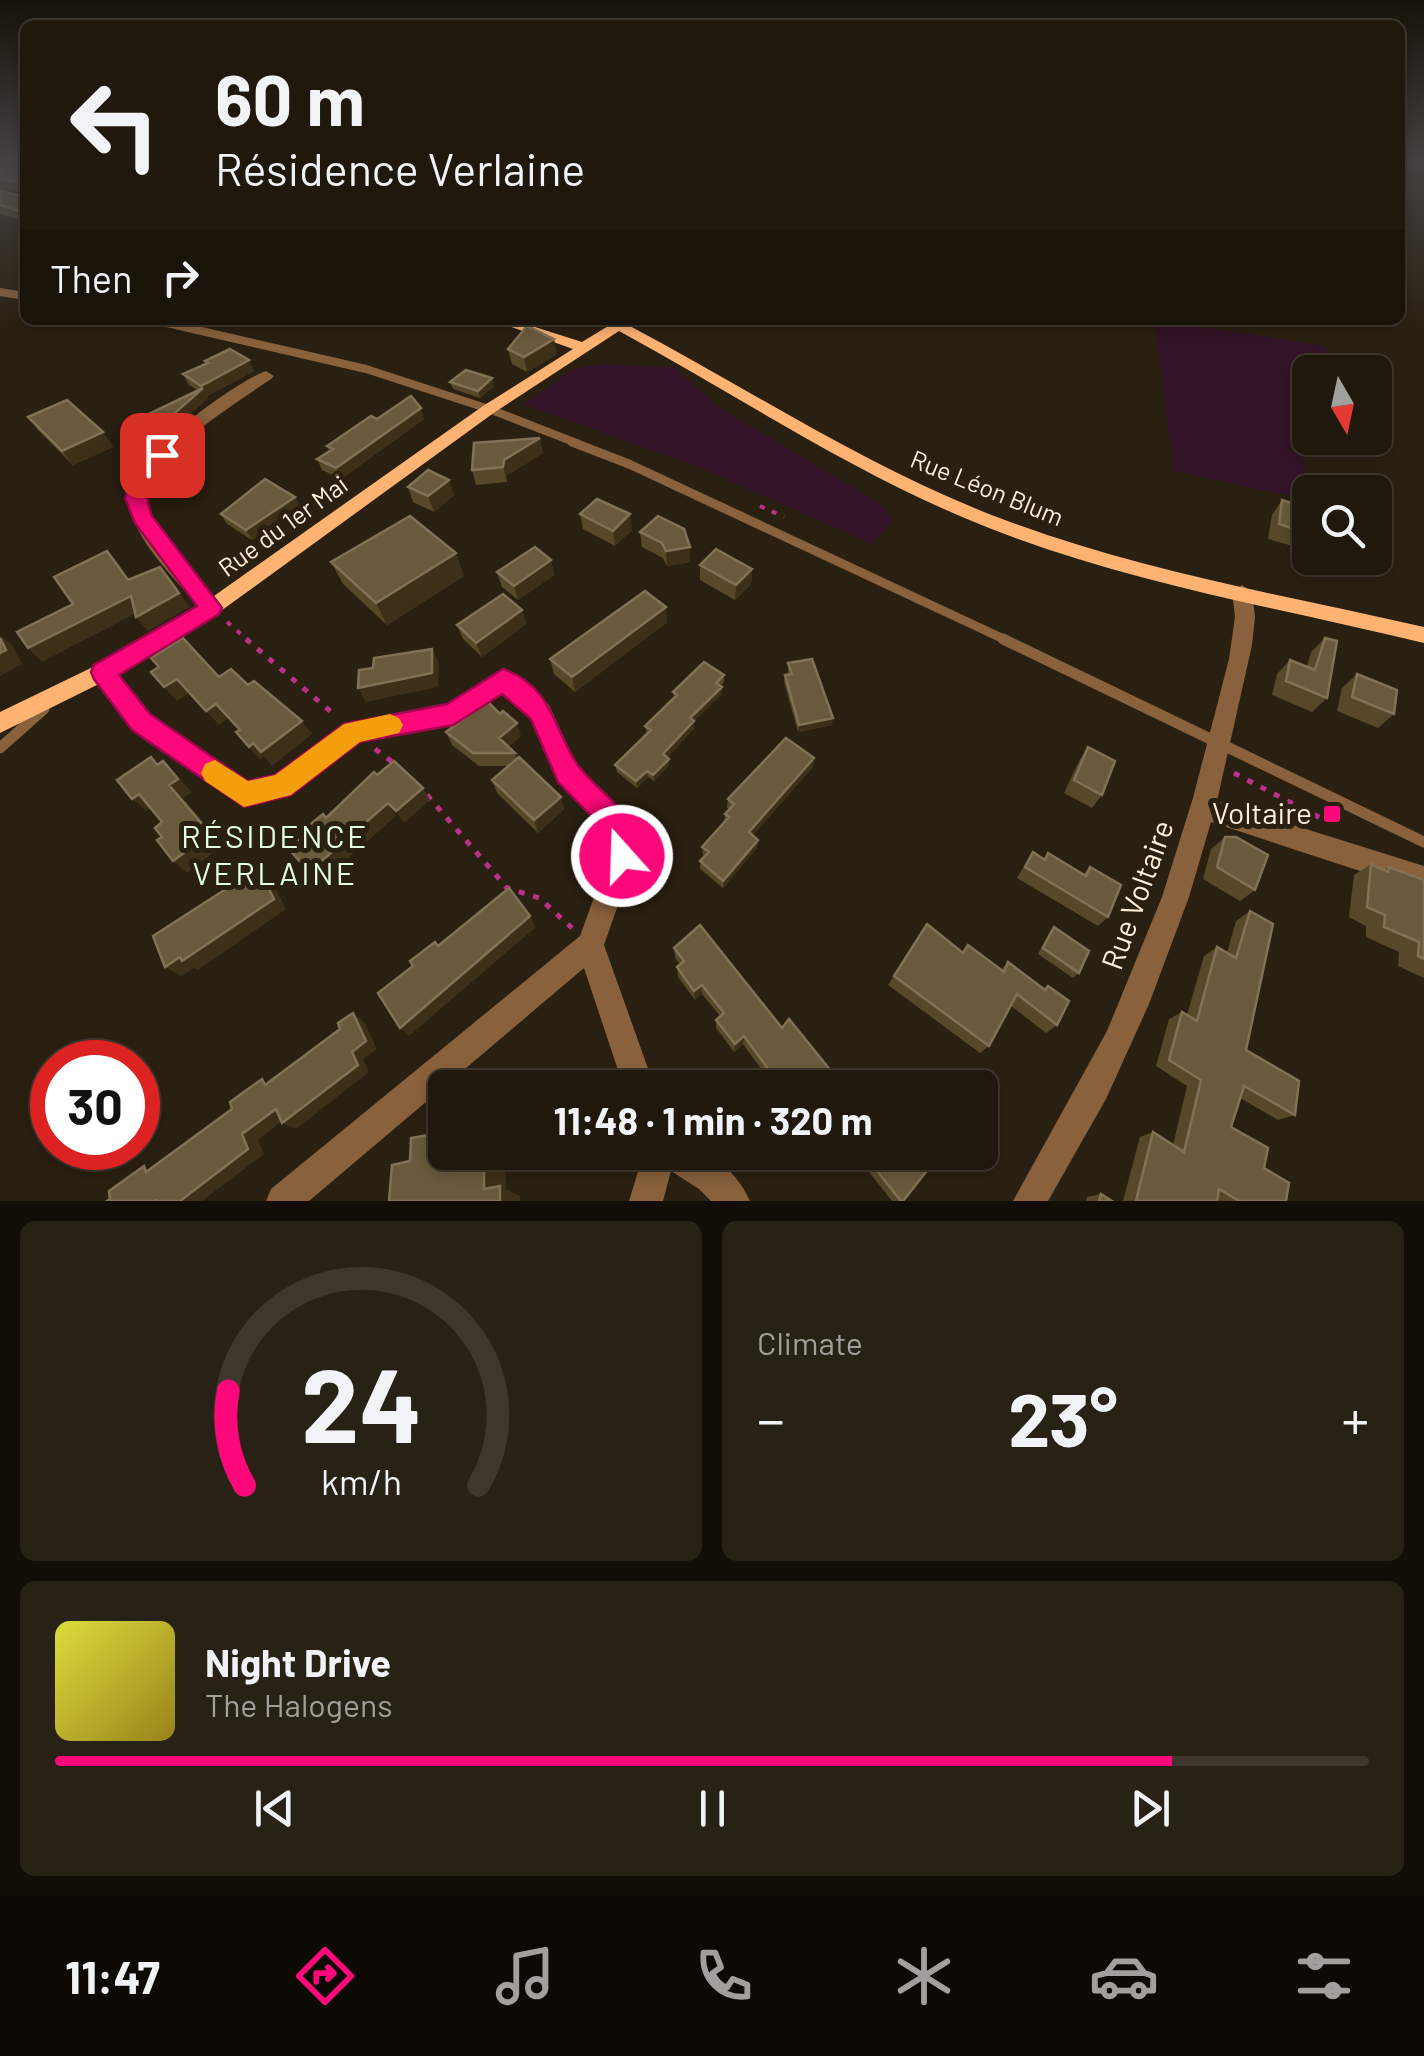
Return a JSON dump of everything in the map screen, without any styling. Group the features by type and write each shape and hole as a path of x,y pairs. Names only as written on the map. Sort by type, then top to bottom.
{"street":[{"path":"514,325 582,347"},
{"name":"Rue du 1er Mai","path":"0,723 103,672 211,608 489,408 620,325"},
{"name":"Rue Léon Blum","path":"626,325 890,477 950,505 1063,546 1424,635"},
{"path":"211,608 142,518 135,498 140,479 162,455 266,376"},
{"name":"Rue Voltaire","path":"1030,1201 1103,1069 1142,980 1205,809 1239,655 1246,603 1242,592"},
{"path":"103,672 141,722 244,794 281,786 354,732 453,714 503,680 541,712 568,773 616,822 622,856 590,945 284,1201"},
{"path":"1205,809 1424,879"},
{"path":"590,945 634,1070"},
{"path":"646,1201 655,1170"},
{"path":"699,1170 732,1201"}],"lane":[{"path":"176,325 366,369 489,408 719,503 1218,754 1424,842"},
{"path":"0,748 61,693"}],"path":[{"path":"211,608 403,770"},
{"path":"1218,754 1338,830"},
{"path":"426,794 507,888 540,898 590,945"}],"shaded area":[{"path":"1155,325 1187,325 1326,346 1327,355 1292,355 1292,455 1302,455 1306,475 1292,475 1292,496 1174,471"},
{"path":"602,364 674,367 717,406 878,502 893,520 872,544 701,468 523,404 572,370"}],"building":[{"path":"527,326 554,339 524,357 508,349"},
{"path":"230,349 249,360 201,386 183,374 208,363 205,361"},
{"path":"466,370 492,378 478,391 450,382"},
{"path":"203,388 158,428 142,436 126,425"},
{"path":"411,396 421,408 336,468 317,459 333,449 327,446 371,416 377,419"},
{"path":"67,400 103,432 62,451 28,417"},
{"path":"540,438 504,460 503,467 472,470 474,443"},
{"path":"428,470 449,480 428,496 408,487"},
{"path":"265,479 295,497 246,530 221,514"},
{"path":"597,499 630,514 613,531 580,514"},
{"path":"1282,500 1292,503 1292,528 1279,524"},
{"path":"410,516 456,553 376,603 331,562"},
{"path":"658,516 684,529 690,547 666,551 662,543 640,532"},
{"path":"535,547 551,560 514,586 497,572"},
{"path":"716,549 752,569 736,585 700,565"},
{"path":"107,551 128,580 160,567 179,593 136,617 131,596 28,648 17,632 73,604 54,577"},
{"path":"645,591 666,607 572,677 550,659"},
{"path":"503,594 522,610 476,643 457,625"},
{"path":"183,638 219,677 231,669 248,685 254,681 302,721 261,752 253,743 249,747 236,732 240,730 216,704 206,711 177,679 164,687 151,672 159,667 151,658"},
{"path":"1325,638 1337,641 1327,698 1286,681 1290,660 1315,670"},
{"path":"432,649 432,673 358,688 359,670 373,668 374,658"},
{"path":"812,659 833,718 799,725 785,675 792,674 788,663"},
{"path":"704,662 724,675 716,683 722,687 690,718 694,721 663,754 669,759 653,775 647,771 636,781 615,765 651,730 645,726"},
{"path":"1357,674 1397,690 1394,714 1352,697"},
{"path":"487,701 517,723 499,738 515,753 473,753 446,732"},
{"path":"786,738 814,758 749,832 758,840 723,881 700,861 709,852 702,847 729,817 725,814 734,804 728,799"},
{"path":"1088,747 1115,761 1102,795 1074,780"},
{"path":"151,757 157,765 163,761 178,779 169,785 203,825 198,829 205,837 173,861 157,840 162,837 155,828 162,822 139,794 132,799 117,780"},
{"path":"519,757 561,797 534,820 492,780"},
{"path":"394,761 423,788 396,811 388,803 309,872 288,848 304,836 301,832 323,814 326,818 374,772 377,775"},
{"path":"1225,837 1236,837 1268,855 1255,890 1217,867"},
{"path":"1033,852 1045,860 1048,853 1086,876 1090,867 1121,885 1108,917 1025,867"},
{"path":"1371,864 1424,880 1424,959 1418,956 1419,942 1384,927 1385,915 1367,907"},
{"path":"260,871 274,899 182,961 180,957 165,967 153,936"},
{"path":"509,888 530,916 400,1028 378,993 413,966 410,961 435,942 438,946"},
{"path":"1250,911 1273,924 1246,1050 1299,1081 1295,1115 1244,1086 1231,1127 1268,1148 1264,1168 1289,1183 1286,1201 1239,1201 1219,1189 1217,1201 1136,1201 1153,1132 1184,1152 1201,1080 1169,1060 1182,1012 1197,1021 1217,947 1236,958"},
{"path":"927,924 963,953 968,945 1004,972 1008,962 1045,990 1048,986 1069,1001 1057,1025 1017,994 989,1046 894,976"},
{"path":"700,925 782,1028 789,1019 830,1070 769,1070 744,1036 735,1044 716,1020 724,1013 702,985 694,991 677,967 684,961 674,948"},
{"path":"1054,927 1089,951 1079,973 1043,948"},
{"path":"353,1013 366,1041 352,1052 358,1065 282,1123 276,1109 242,1134 248,1149 180,1201 107,1201 109,1191 138,1170 160,1170 160,1162 232,1109 230,1102 262,1079 265,1085 340,1029 338,1023"},
{"path":"428,1135 428,1170 484,1170 484,1189 500,1186 500,1201 389,1201 392,1165 410,1161 411,1138"},
{"path":"876,1170 927,1170 903,1201"}],"slow traffic":[{"path":"215,773 244,794 281,786 354,732 390,725"}],"place":[{"name":"Voltaire","path":"1332,814"}],"district":[{"name":"RÉSIDENCE VERLAINE","path":"275,856"}],"route":[{"path":"162,455 140,479 135,498 142,518 211,608 103,672 141,722 244,794 281,786 354,732 453,714 503,680 541,712 568,773 616,822 622,856"}]}
